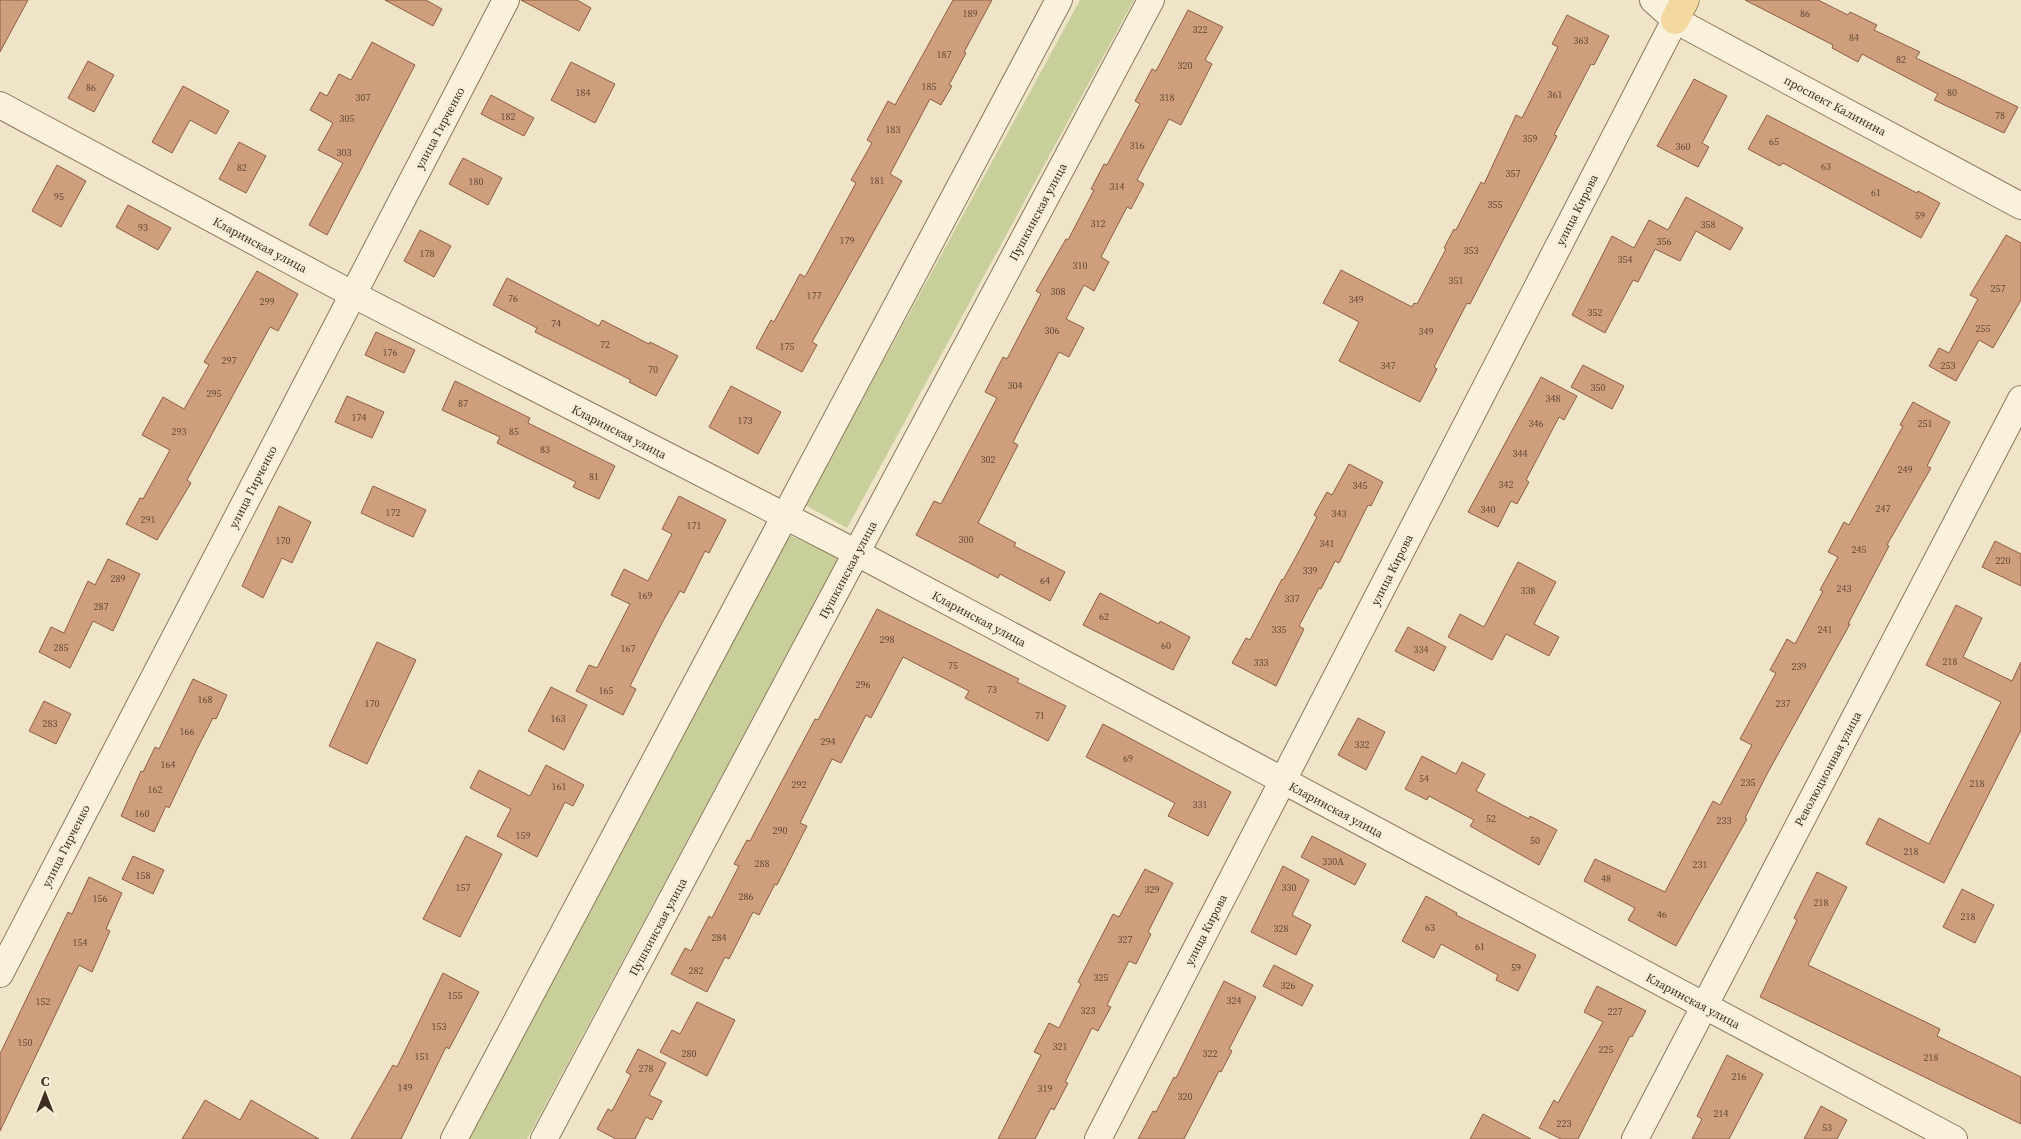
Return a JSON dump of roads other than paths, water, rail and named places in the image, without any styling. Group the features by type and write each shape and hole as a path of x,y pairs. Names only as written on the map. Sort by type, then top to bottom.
{"street":[{"name":"улица Гирченко","path":"0,974 506,0"},
{"path":"454,1139 1060,0"},
{"name":"Пушкинская улица","path":"544,1139 1151,0"},
{"name":"проспект Калинина","path":"1653,0 1680,10 2021,206"},
{"name":"улица Кирова","path":"1098,1139 1680,10"},
{"name":"Кларинская улица","path":"0,105 352,294 785,518 857,553 1954,1139"},
{"name":"Революционная улица","path":"1635,1139 2021,399"}]}
